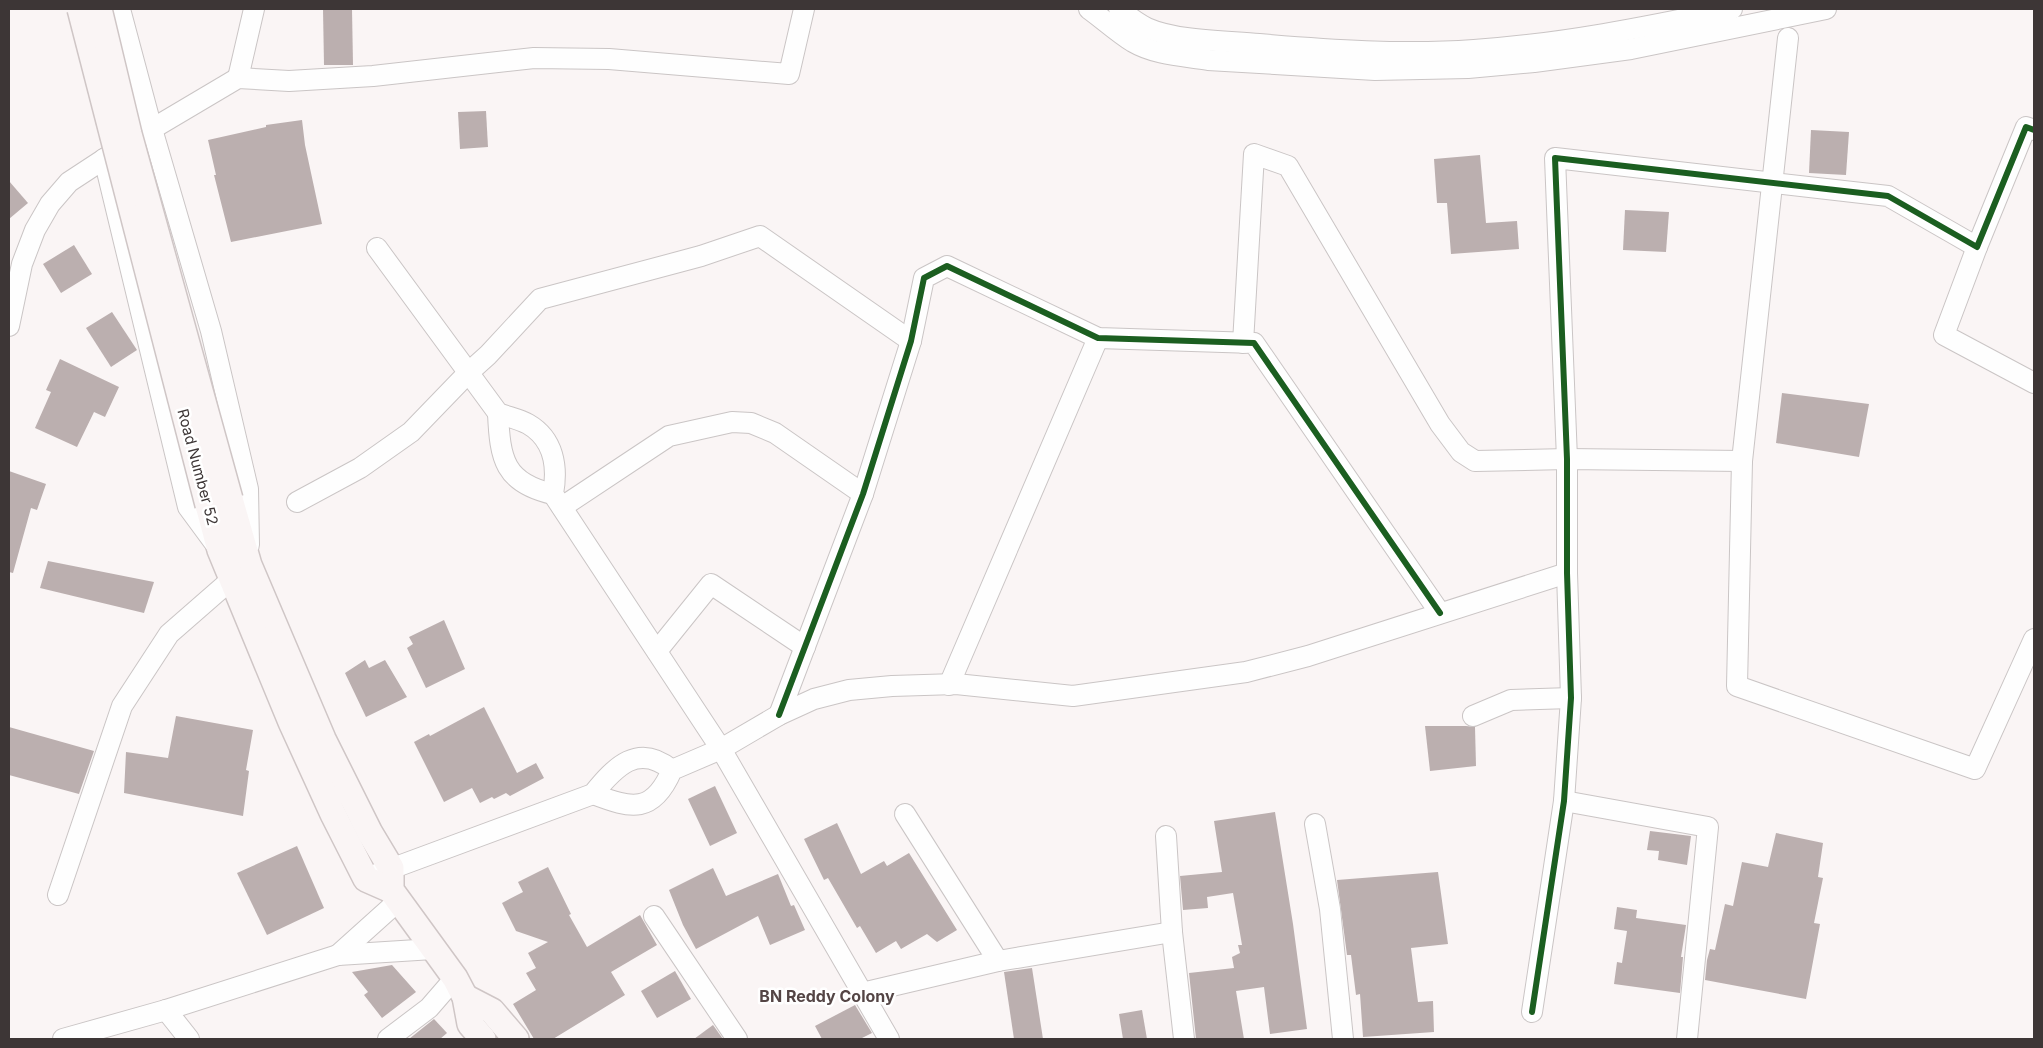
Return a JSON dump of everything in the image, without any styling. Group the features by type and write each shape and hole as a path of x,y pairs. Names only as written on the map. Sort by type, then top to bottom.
{"main road":[{"name":"Road Number 52","path":"80,9 219,502 240,572 291,722 333,814 366,879 393,887"},
{"name":"Road Number 52","path":"99,9 219,502 220,550 240,572 370,833 393,887 460,987 492,1011 516,1039"},
{"name":"Road Number 52","path":"460,987 470,1024 483,1039"}],"street":[{"path":"58,895 122,706 169,634 240,572 248,489 211,331 152,129 120,9"},
{"path":"238,78 254,9"},
{"path":"9,326 12,296 32,238 50,204 69,182 152,129 238,78 288,81 373,76 534,58 608,59 789,74 804,9"},
{"path":"1089,9 1133,42 1158,51 1182,56 1208,60 1375,70 1418,70 1534,62 1631,49 1826,9"},
{"path":"1119,9 1147,28 1164,33 1199,38 1366,52 1475,50 1592,36 1732,9"},
{"path":"1788,38 1742,461 1737,686 1975,770 2034,638"},
{"path":"2034,130 2026,127 1977,246 1944,335 2034,383"},
{"path":"1243,343 1254,154 1288,166 1440,424 1461,452 1475,461 1568,459 1742,461"},
{"path":"1532,1012 1564,801 1571,698 1567,573 1568,459 1555,158 1888,196 1977,246"},
{"path":"104,159 188,507 220,550"},
{"path":"297,502 360,468 411,432 488,355 540,299 701,256 760,236 911,341"},
{"path":"377,248 498,413 527,424 542,434 552,455 556,475 557,501"},
{"path":"779,715 863,494 911,341 924,278 947,266 1098,338 1254,343 1440,613"},
{"path":"949,685 1098,338"},
{"path":"498,413 499,442 507,467 522,484 541,491 557,501 721,749 889,1039"},
{"path":"557,501 669,436 732,422 751,423 775,433 863,494"},
{"path":"593,794 632,805 648,802 664,788 672,770 721,749 779,715 814,700 849,690 892,686 949,685 1073,696 1246,672 1308,656 1567,573"},
{"path":"657,651 711,584 806,647"},
{"path":"1472,716 1510,700 1571,698"},
{"path":"338,956 393,887 593,794 622,764 634,758 649,759 663,763 672,770"},
{"path":"1564,801 1708,827 1687,1039"},
{"path":"905,814 998,961"},
{"path":"1315,824 1330,909 1343,1039"},
{"path":"1166,836 1172,932 1184,1039"},
{"path":"654,916 737,1039"},
{"path":"862,993 998,961 1172,932"},
{"path":"63,1039 166,1010 338,956 433,949"},
{"path":"388,1039 460,987"},
{"path":"166,1010 189,1039"}],"building":[{"path":"323,9 352,9 353,65 324,65"},
{"path":"486,111 488,147 460,149 458,112"},
{"path":"302,120 305,145 322,224 231,242 214,175 216,175 208,140 266,127 266,125"},
{"path":"1811,130 1849,132 1846,175 1809,173"},
{"path":"1480,155 1486,223 1517,221 1519,249 1451,254 1447,203 1437,203 1434,159"},
{"path":"9,181 28,203 9,219"},
{"path":"1625,210 1669,212 1666,252 1623,250"},
{"path":"74,245 92,274 61,293 43,264"},
{"path":"112,312 137,350 111,367 86,328"},
{"path":"60,359 119,387 105,417 94,412 77,447 35,428 51,392 46,390"},
{"path":"1782,393 1869,404 1859,457 1776,443"},
{"path":"9,471 46,484 37,510 31,508 13,573 9,572"},
{"path":"48,561 154,582 144,613 40,588"},
{"path":"444,620 465,669 426,688 407,648 413,644 409,637"},
{"path":"365,660 369,668 385,660 407,697 366,717 345,673"},
{"path":"484,707 517,773 536,763 544,778 510,796 506,793 480,803 472,788 444,802 414,742 429,734 430,736"},
{"path":"176,716 253,730 246,770 249,771 243,816 124,793 126,752 168,758"},
{"path":"1425,726 1475,727 1476,766 1430,771"},
{"path":"9,727 94,751 79,794 9,775"},
{"path":"715,786 737,833 710,846 688,799"},
{"path":"1275,812 1307,1029 1270,1034 1264,987 1236,991 1244,1039 1196,1039 1189,973 1234,968 1232,957 1240,953 1238,945 1242,945 1233,893 1207,897 1208,908 1183,910 1180,876 1222,872 1214,821"},
{"path":"837,823 861,874 884,861 887,866 909,853 957,930 937,942 927,934 901,949 896,941 876,953 860,926 857,928 828,878 824,880 804,839"},
{"path":"1650,831 1691,836 1687,865 1658,860 1659,851 1647,850"},
{"path":"1776,833 1823,843 1818,877 1823,878 1814,923 1820,924 1806,999 1705,980 1707,960 1710,949 1715,950 1725,904 1733,906 1742,862 1768,867"},
{"path":"297,846 324,908 267,935 237,873"},
{"path":"548,867 571,914 569,915 587,947 640,915 657,945 611,972 625,995 553,1039 534,1039 513,1004 536,990 526,973 536,968 528,953 548,942 516,931 502,903 523,892 518,882"},
{"path":"713,868 726,896 778,874 791,906 794,905 805,930 770,945 758,916 696,949 683,925 669,890"},
{"path":"1438,872 1448,944 1411,948 1418,1002 1433,1001 1434,1032 1363,1037 1360,994 1356,995 1351,955 1347,955 1337,880"},
{"path":"1617,907 1637,910 1636,918 1686,925 1681,957 1683,957 1680,993 1614,984 1617,962 1622,963 1627,931 1614,929"},
{"path":"392,965 416,992 382,1018 364,995 368,992 352,972"},
{"path":"1032,968 1043,1039 1014,1039 1004,972"},
{"path":"675,971 691,999 657,1018 641,991"},
{"path":"855,1005 872,1033 860,1039 822,1039 815,1026"},
{"path":"1142,1010 1147,1039 1123,1039 1119,1014"},
{"path":"434,1019 447,1033 440,1039 409,1039"},
{"path":"713,1025 723,1039 694,1039"}],"cycle path":[{"path":"1532,1012 1564,801 1571,698 1567,573 1567,459 1555,158 1888,196 1977,247 2026,127 2034,130"},
{"path":"779,715 863,494 911,341 924,278 947,266 1098,338 1254,343 1440,613"}],"district":[{"name":"BN Reddy Colony","path":"827,996"}]}
